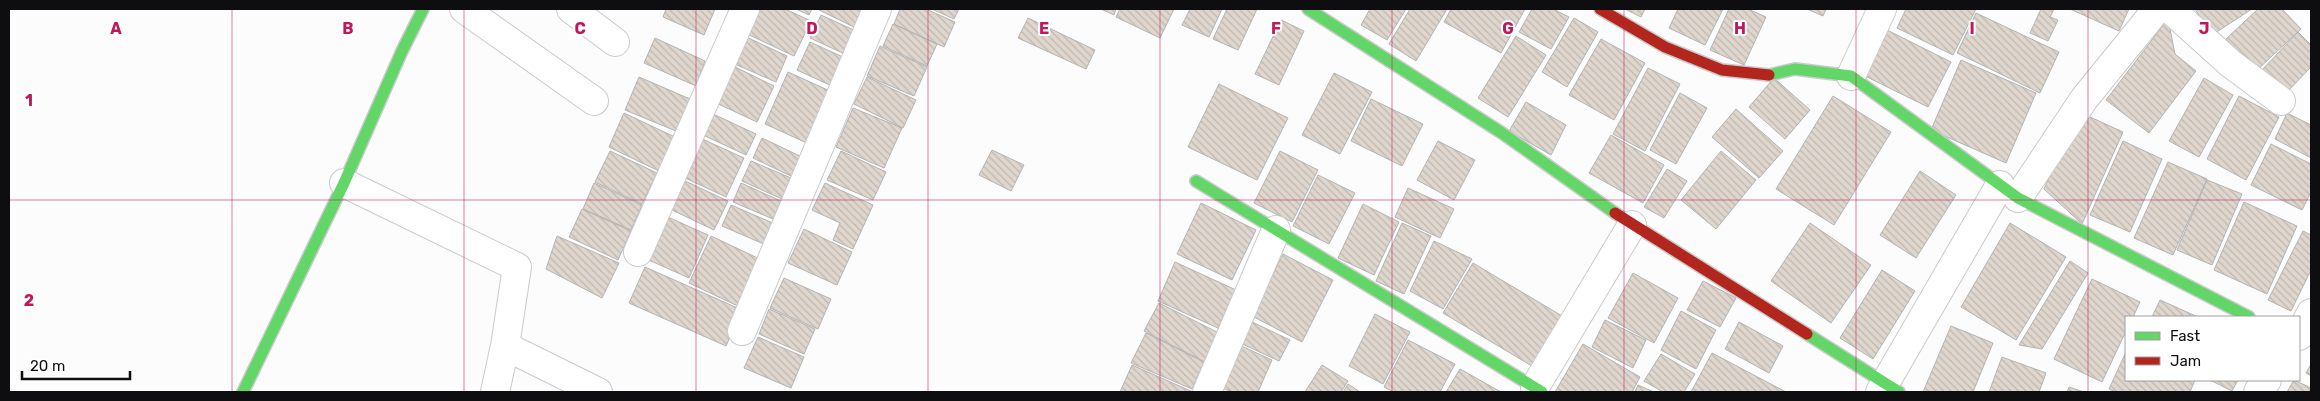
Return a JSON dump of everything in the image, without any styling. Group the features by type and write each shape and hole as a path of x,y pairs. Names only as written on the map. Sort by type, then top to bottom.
{"street":[{"path":"243,392 344,183 402,51 423,9"},
{"path":"464,9 594,101"},
{"path":"571,9 615,42"},
{"path":"638,252 745,9"},
{"path":"742,331 878,9"},
{"path":"1308,9 1502,133 1632,225 1888,389 2009,191 2157,9"},
{"path":"1600,9 1665,47 1722,70 1769,74 1795,69 1851,76 2009,191 2247,316"},
{"path":"1851,76 1882,9"},
{"path":"2170,9 2231,64 2281,101"},
{"path":"1196,181 1538,390 1632,225"},
{"path":"344,183 517,267 504,346 494,392"},
{"path":"1209,391 1276,230"},
{"path":"2300,334 2311,313"},
{"path":"504,346 598,392"},
{"path":"2258,392 2266,381"}],"building":[{"path":"666,9 715,9 704,35 663,17"},
{"path":"754,9 785,9 811,21 794,56 743,32"},
{"path":"796,9 812,9 809,15"},
{"path":"820,9 870,9 860,30"},
{"path":"900,9 926,9 955,22 944,47 894,24"},
{"path":"932,9 959,9 954,19"},
{"path":"1101,9 1116,9 1114,15"},
{"path":"1120,9 1174,9 1160,38 1116,17"},
{"path":"1190,9 1222,9 1209,37 1182,25"},
{"path":"1227,9 1257,9 1238,50 1213,39"},
{"path":"1370,9 1406,9 1387,40 1361,25"},
{"path":"1410,9 1447,9 1416,61 1389,44"},
{"path":"1451,9 1525,9 1501,53 1444,22"},
{"path":"1532,9 1553,9 1569,17 1551,49 1519,32"},
{"path":"1625,9 1645,9 1641,17"},
{"path":"1678,9 1723,9 1705,45 1669,28"},
{"path":"1729,9 1748,9 1766,17 1744,65 1710,50"},
{"path":"1807,9 1826,9 1823,16"},
{"path":"1906,9 1976,9 1953,55 1897,28"},
{"path":"2041,9 2054,9 2050,17 2058,20 2048,41 2030,33"},
{"path":"2070,9 2129,9 2119,31"},
{"path":"2195,9 2252,9 2212,35"},
{"path":"2258,9 2282,9 2301,29 2256,71 2226,39"},
{"path":"1976,13 2059,52 2040,93 1957,53"},
{"path":"821,15 858,32 847,55 810,38"},
{"path":"1028,18 1095,50 1086,69 1018,38"},
{"path":"1574,18 1598,32 1567,87 1542,72"},
{"path":"2168,19 2175,54 2196,71 2149,133 2106,100"},
{"path":"1281,20 1304,31 1279,85 1255,74"},
{"path":"893,24 937,44 927,66 883,46"},
{"path":"1887,30 1951,62 1928,107 1865,76"},
{"path":"2298,32 2311,45 2311,67 2285,94 2261,71"},
{"path":"742,35 787,56 776,82 730,62"},
{"path":"1516,36 1546,55 1508,117 1478,98"},
{"path":"655,38 705,61 696,86 644,63"},
{"path":"1601,39 1645,63 1614,120 1569,95"},
{"path":"810,42 845,58 832,86 797,70"},
{"path":"880,46 927,67 914,96 867,76"},
{"path":"1961,60 2036,93 2006,163 1931,130"},
{"path":"729,64 774,86 757,122 712,101"},
{"path":"1648,68 1680,84 1645,151 1613,134"},
{"path":"788,72 830,91 807,143 765,124"},
{"path":"1334,73 1372,92 1340,154 1302,135"},
{"path":"639,77 690,99 676,131 625,110"},
{"path":"867,77 916,100 903,128 854,104"},
{"path":"1774,78 1810,110 1785,139 1749,107"},
{"path":"2204,78 2233,95 2199,157 2169,141"},
{"path":"1219,84 1288,118 1257,180 1188,147"},
{"path":"1680,93 1707,108 1676,164 1650,150"},
{"path":"1833,96 1891,132 1834,225 1776,189"},
{"path":"2239,96 2279,117 2246,180 2207,159"},
{"path":"1371,99 1423,124 1402,166 1351,141"},
{"path":"1526,102 1566,125 1551,155 1509,131"},
{"path":"853,108 902,128 884,168 836,147"},
{"path":"1736,109 1783,151 1759,178 1712,137"},
{"path":"2079,112 2123,132 2082,224 2044,189"},
{"path":"624,113 677,138 661,172 609,147"},
{"path":"2287,113 2311,125 2311,158 2275,139"},
{"path":"713,114 756,134 746,155 703,135"},
{"path":"1611,135 1664,165 1643,203 1589,173"},
{"path":"700,138 744,158 726,197 683,177"},
{"path":"762,138 804,158 795,178 753,158"},
{"path":"1438,141 1475,160 1454,200 1417,180"},
{"path":"2123,141 2162,159 2130,232 2090,215"},
{"path":"2271,144 2311,164 2311,192 2302,210 2251,185"},
{"path":"992,150 1024,165 1011,191 979,175"},
{"path":"610,151 657,173 642,204 595,182"},
{"path":"841,151 886,172 873,200 827,180"},
{"path":"1280,151 1318,170 1292,222 1254,203"},
{"path":"1721,151 1756,180 1716,229 1681,200"},
{"path":"751,161 791,178 782,199 742,181"},
{"path":"2168,162 2207,179 2173,255 2134,238"},
{"path":"1667,169 1687,181 1664,218 1644,207"},
{"path":"1920,171 1956,195 1916,258 1880,235"},
{"path":"1318,175 1355,193 1329,244 1293,226"},
{"path":"683,180 728,201 714,230 670,209"},
{"path":"2207,180 2242,194 2212,265 2177,250"},
{"path":"594,183 642,205 631,230 583,209"},
{"path":"741,183 781,201 773,219 733,202"},
{"path":"825,183 873,205 853,249 833,240 840,223 812,210"},
{"path":"1408,188 1454,209 1440,238 1395,217"},
{"path":"2244,202 2297,226 2267,294 2214,270"},
{"path":"1201,203 1256,230 1232,280 1177,254"},
{"path":"1363,204 1399,222 1374,275 1338,258"},
{"path":"731,205 775,224 766,245 722,226"},
{"path":"582,209 631,231 618,260 569,237"},
{"path":"661,214 708,235 689,278 642,257"},
{"path":"1402,223 1431,236 1404,294 1376,281"},
{"path":"1810,223 1871,265 1831,323 1771,281"},
{"path":"2010,223 2066,257 2016,340 1961,307"},
{"path":"804,229 852,252 837,285 788,263"},
{"path":"2303,231 2311,235 2311,270 2291,311 2268,300"},
{"path":"557,236 619,263 602,298 546,269"},
{"path":"711,236 764,261 742,308 689,283"},
{"path":"1434,241 1472,259 1443,309 1410,291"},
{"path":"1283,254 1333,280 1302,342 1252,316"},
{"path":"2070,261 2088,273 2042,349 2019,345"},
{"path":"1175,262 1236,290 1218,328 1158,301"},
{"path":"1473,263 1562,316 1532,366 1443,313"},
{"path":"645,267 742,310 726,346 629,303"},
{"path":"1882,270 1915,291 1873,359 1840,338"},
{"path":"1633,273 1678,298 1654,343 1608,318"},
{"path":"784,278 831,299 818,329 770,308"},
{"path":"2092,279 2140,302 2133,316 2125,316 2125,333 2102,382 2054,359"},
{"path":"1703,281 1736,298 1720,327 1687,310"},
{"path":"2160,300 2196,316 2152,316"},
{"path":"1159,303 1219,333 1205,362 1144,331"},
{"path":"769,309 815,329 804,354 759,334"},
{"path":"1681,311 1716,330 1696,369 1661,350"},
{"path":"1375,314 1410,332 1383,384 1349,366"},
{"path":"1248,320 1290,340 1279,361 1238,342"},
{"path":"1605,320 1646,340 1633,368 1592,347"},
{"path":"1739,322 1783,346 1769,373 1725,349"},
{"path":"1951,326 1993,343 1973,392 1923,392"},
{"path":"1146,333 1204,362 1192,389 1131,363"},
{"path":"758,337 804,357 791,388 744,368"},
{"path":"1408,340 1455,364 1440,392 1394,392 1384,387"},
{"path":"1237,344 1272,360 1258,392 1232,392 1218,386"},
{"path":"1583,344 1640,377 1632,392 1555,392"},
{"path":"1712,353 1786,392 1691,392"},
{"path":"1661,354 1695,374 1684,392 1663,392 1644,381"},
{"path":"2125,354 2125,381 2195,381 2190,392 2116,392 2109,389"},
{"path":"2002,357 2046,373 2039,392 1989,392"},
{"path":"2311,364 2311,376 2306,373"},
{"path":"1132,365 1193,392 1120,392"},
{"path":"1322,365 1348,381 1341,392 1305,392"},
{"path":"1460,369 1501,392 1446,392"},
{"path":"2212,381 2237,381 2232,391"},
{"path":"2293,381 2311,388 2311,392 2287,392"},
{"path":"1348,384 1360,392 1343,392"},
{"path":"1638,385 1654,392 1635,392"},
{"path":"2069,387 2084,392 2067,392"}],"traffic: fast":[{"path":"243,392 344,183 402,51 423,9"},
{"path":"1308,9 1502,133 1615,213"},
{"path":"1769,75 1795,69 1851,76 2018,198 2247,316"},
{"path":"1196,181 1542,392"},
{"path":"1807,334 1899,392"}],"traffic: jam":[{"path":"1600,9 1665,47 1722,70 1769,75"},
{"path":"1615,213 1807,334"}]}
